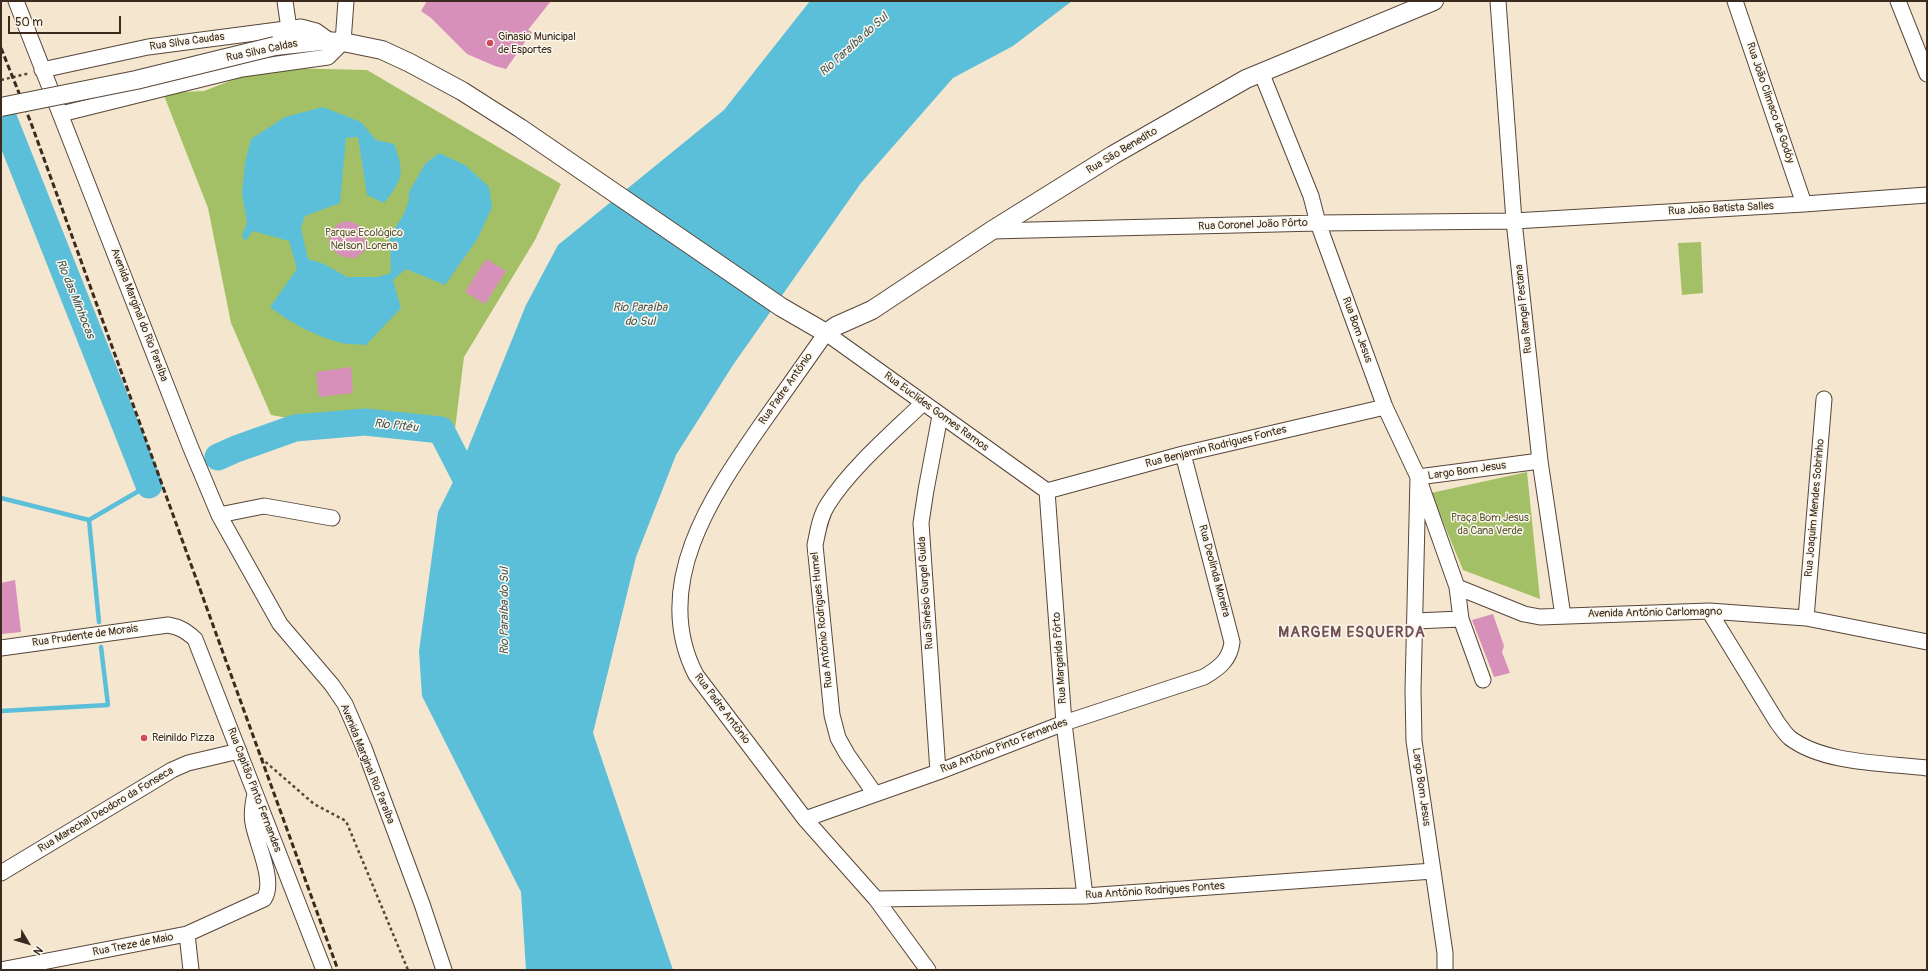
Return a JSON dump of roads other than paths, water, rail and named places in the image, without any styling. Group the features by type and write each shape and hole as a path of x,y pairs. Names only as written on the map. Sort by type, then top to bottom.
{"main road":[{"name":"Rua São Benedito","path":"826,333 836,326 878,306 991,230 1120,151 1261,72 1434,1"},
{"name":"Rua Silva Caldas","path":"1,108 136,80 275,46 336,42 382,50 410,63 462,91 782,307 826,333"}],"street":[{"name":"Avenida Marginal do Rio Paraíba","path":"16,1 190,446 219,515"},
{"path":"285,1 289,29"},
{"path":"61,114 242,69 328,57 336,42 346,1"},
{"name":"Rua Rangel Pestana","path":"1498,1 1514,221 1540,461 1564,616"},
{"name":"Rua João Climaco de Godóy","path":"1735,1 1804,204"},
{"path":"1898,1 1927,74"},
{"name":"Rua Silva Caudas","path":"42,70 148,47 289,29 306,28 316,31 336,42"},
{"name":"Rua Bom Jesus","path":"1261,72 1311,196 1318,223 1385,407 1418,477 1458,587"},
{"name":"Rua João Batista Salles","path":"1514,221 1804,204 1927,195"},
{"name":"Rua Coronel João Pôrto","path":"991,230 1318,223 1514,221"},
{"name":"Rua Euclides Gomes Ramos","path":"826,333 940,416 1047,491"},
{"name":"Rua Padre Antônio","path":"826,333 726,476 707,511 689,550 680,596 681,632 687,657 696,675 806,820 876,899 928,970"},
{"name":"Rua Joaquim Mendes Sobrinho","path":"1806,618 1824,399"},
{"name":"Rua Antônio Rodrigues Humel","path":"875,794 838,738 832,715 815,545 820,521 828,504 852,474 923,403"},
{"name":"Rua Benjamin Rodrigues Fontes","path":"1047,491 1183,454 1385,407"},
{"name":"Rua Sinésio Gurgel Guida","path":"938,772 921,523 940,416"},
{"name":"Rua Deolinda Moreira","path":"1183,454 1232,642 1231,651 1225,662 1204,677"},
{"name":"Largo Bom Jesus","path":"1445,970 1445,953 1414,741 1413,690 1418,477 1540,461"},
{"name":"Rua Margarida Pôrto","path":"1047,491 1064,723 1085,896"},
{"path":"219,515 264,506 332,518"},
{"name":"Avenida Marginal Rio Paraíba","path":"219,515 280,624 332,685 345,704 364,748 422,904 444,970"},
{"path":"1458,587 1461,619 1483,680"},
{"name":"Avenida Antônio Carlomagno","path":"1458,587 1524,614 1540,617 1709,611 1806,618 1927,642"},
{"path":"1709,611 1777,722 1789,738 1808,749 1829,756 1927,768"},
{"path":"1415,621 1461,619"},
{"name":"Rua Prudente de Morais","path":"1,648 168,625"},
{"name":"Rua Capitão Pinto Fernandes","path":"168,625 179,627 188,632 195,639 324,970"},
{"name":"Rua Antônio Pinto Fernandes","path":"806,820 938,772 1064,723 1204,677"},
{"name":"Rua Marechal Deodoro da Fonseca","path":"1,873 172,770 188,763 239,751"},
{"name":"Rua Treze de Maio","path":"1,970 49,966 187,934 264,899 268,889 266,874 253,822 256,793"},
{"name":"Rua Antônio Rodrigues Pontes","path":"876,899 1085,896 1433,872"},
{"path":"187,934 191,970"}],"water":[{"name":"Rio Paraíba do Sul","path":"810,1 1072,1 1013,46 953,78 861,183 733,365 676,455 636,557 593,733 673,970 526,970 521,892 422,696 419,651 438,512 460,468 526,305 558,245 724,110"},
{"path":"323,107 361,122 376,140 394,144 401,169 395,188 384,203 367,195 358,137 346,138 340,203 305,216 301,228 308,259 324,264 347,277 378,277 391,273 390,236 404,214 409,200 409,192 425,164 439,153 465,165 489,187 492,207 478,238 445,285 406,269 393,280 401,308 366,345 341,343 320,336 285,318 270,307 297,269 289,241 253,231 245,241 242,235 247,223 242,194 245,163 251,139 285,117"}],"waterway":[{"name":"Rio das Minhocas","path":"1,112 149,485"},
{"name":"Rio Pitéu","path":"218,457 295,428 365,422 441,430 477,500"},
{"path":"1,498 89,520 149,485"},
{"path":"89,520 99,622"},
{"path":"1,711 108,705 101,647"}],"railway":[{"path":"1,48 31,123 338,970"}],"place":[{"name":"Ginasio Municipal de Esportes","path":"490,43"},
{"name":"Reinildo Pizza","path":"144,738"}],"district":[{"name":"MARGEM ESQUERDA","path":"1352,633"}],"park label":[{"name":"Parque Ecológico Nelson Lorena","path":"364,239"},
{"name":"Praça Bom Jesus da Cana Verde","path":"1490,524"}]}
